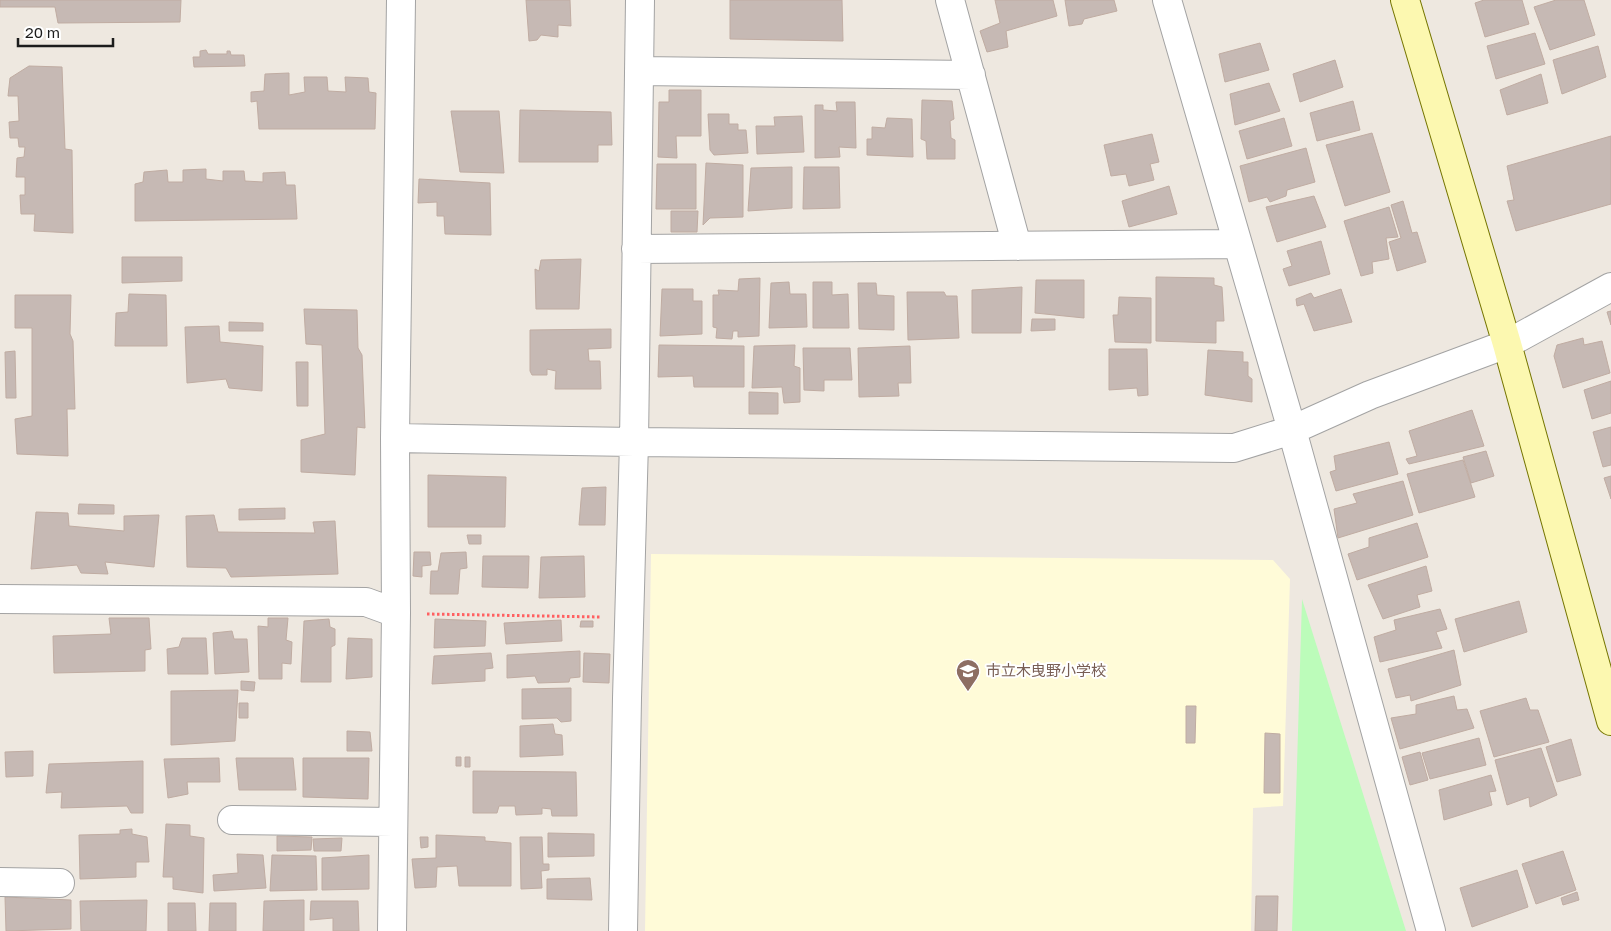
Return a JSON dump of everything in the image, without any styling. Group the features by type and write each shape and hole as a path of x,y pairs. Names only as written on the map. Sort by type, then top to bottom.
{"street":[{"path":"392,931 396,613 395,438 401,0"},
{"path":"624,931 634,442 640,0"},
{"path":"950,0 1017,246"},
{"path":"1167,0 1292,430 1430,931"},
{"path":"1405,0 1507,344 1611,721"},
{"path":"639,71 971,75"},
{"path":"636,250 1238,244"},
{"path":"395,438 1234,448 1292,430 1370,396 1507,344 1611,287"},
{"path":"0,599 366,602 396,613"},
{"path":"232,820 393,822"},
{"path":"0,882 60,883"}],"path":[{"path":"396,613 629,618"}],"shaded area":[{"name":"市立木曳野小学校","path":"651,554 1273,560 1290,579 1283,806 1253,808 1251,931 645,931"}],"green space":[{"path":"1302,599 1406,931 1292,931"}],"building":[{"path":"0,0 181,0 180,22 58,23 55,7 0,7"},
{"path":"526,0 570,0 571,26 558,25 558,37 541,35 537,40 529,41"},
{"path":"730,0 842,0 843,41 730,39"},
{"path":"995,0 1053,0 1057,16 1006,31 1008,47 987,52 980,31 1000,23"},
{"path":"1065,0 1114,0 1117,11 1084,19 1082,24 1069,26"},
{"path":"1484,0 1522,0 1529,24 1485,37 1475,3"},
{"path":"1556,0 1584,0 1595,35 1550,50 1534,7"},
{"path":"1535,33 1545,64 1496,79 1487,46"},
{"path":"1260,43 1269,70 1225,82 1219,54"},
{"path":"1598,46 1606,77 1562,94 1553,60"},
{"path":"206,50 208,54 227,54 227,51 230,51 231,55 244,55 245,66 194,67 193,57 200,57 200,51"},
{"path":"1335,60 1343,87 1300,102 1293,74"},
{"path":"29,66 62,67 65,149 72,150 73,233 34,231 35,214 21,214 20,195 25,195 25,177 16,177 17,158 24,157 25,147 19,147 18,138 10,138 9,122 19,121 18,96 8,96 10,78"},
{"path":"289,73 289,95 305,92 304,77 327,77 328,91 346,92 345,77 368,78 369,92 376,93 375,129 259,129 257,101 251,102 251,92 264,91 265,74"},
{"path":"1541,74 1548,103 1507,115 1500,90"},
{"path":"1269,83 1280,111 1235,125 1230,94"},
{"path":"669,90 701,90 701,136 676,136 677,158 658,157 659,102 669,102"},
{"path":"922,100 952,101 954,119 950,121 951,138 955,140 955,159 927,159 926,141 921,139"},
{"path":"1353,101 1360,130 1317,141 1310,113"},
{"path":"836,102 855,102 856,148 839,147 840,157 815,158 815,105 823,105 823,110 837,111"},
{"path":"520,110 611,112 612,145 598,145 598,162 519,162"},
{"path":"451,111 499,111 504,173 460,172"},
{"path":"708,114 729,114 729,124 738,124 738,130 746,130 748,153 714,155 710,150"},
{"path":"802,116 804,152 757,154 756,126 775,126 774,117"},
{"path":"887,118 912,119 913,157 867,155 867,139 872,139 872,127 885,128"},
{"path":"1284,118 1292,146 1247,159 1239,131"},
{"path":"1372,133 1390,192 1345,206 1326,145"},
{"path":"1152,134 1159,162 1150,164 1154,180 1129,186 1126,174 1111,176 1104,145"},
{"path":"1611,136 1611,204 1516,231 1507,201 1514,200 1507,166"},
{"path":"1306,148 1315,182 1287,190 1286,196 1270,202 1267,197 1249,202 1240,166"},
{"path":"706,163 743,165 743,217 710,218 703,225"},
{"path":"657,164 696,164 696,209 656,209"},
{"path":"792,167 792,208 748,211 751,168"},
{"path":"804,167 839,167 840,208 803,209"},
{"path":"206,169 206,179 223,181 223,171 244,171 245,181 263,182 263,173 285,172 286,185 295,185 297,219 135,221 135,184 143,182 144,172 167,170 168,182 183,182 183,170"},
{"path":"419,179 490,183 491,235 445,234 444,216 437,216 437,202 418,203"},
{"path":"1169,186 1177,214 1129,227 1122,201"},
{"path":"1314,196 1326,227 1277,242 1266,207"},
{"path":"1403,201 1412,233 1417,232 1426,262 1397,271 1389,242 1401,238 1391,205"},
{"path":"1389,207 1398,237 1386,238 1389,259 1372,262 1373,273 1361,276 1344,221"},
{"path":"671,211 698,211 697,232 671,232"},
{"path":"1321,241 1330,274 1289,286 1283,269 1292,266 1287,251"},
{"path":"122,257 182,257 182,281 122,283"},
{"path":"581,259 579,309 536,309 535,269 539,271 541,260"},
{"path":"1156,277 1214,278 1214,285 1222,287 1224,321 1216,321 1216,343 1156,341"},
{"path":"760,278 759,336 738,337 738,331 733,331 732,339 716,338 717,328 713,327 713,295 719,295 718,290 738,291 739,279"},
{"path":"1036,280 1084,280 1084,318 1035,313"},
{"path":"789,282 790,294 806,294 807,327 769,328 771,283"},
{"path":"813,282 832,282 832,295 848,294 849,328 813,328"},
{"path":"858,283 876,283 877,295 894,296 894,330 859,329"},
{"path":"1022,287 1021,333 972,333 972,290"},
{"path":"662,289 693,289 693,301 702,301 702,334 660,336"},
{"path":"1341,289 1352,322 1314,331 1304,304 1297,306 1296,299 1311,293 1314,298"},
{"path":"907,292 944,292 946,296 957,296 959,338 908,340"},
{"path":"129,294 166,295 167,346 115,346 116,313 128,312"},
{"path":"15,295 71,295 70,334 73,341 75,409 67,409 68,456 17,454 15,419 32,416 32,328 15,328"},
{"path":"1119,297 1151,298 1151,343 1115,342 1113,315 1118,315"},
{"path":"304,309 357,310 358,348 362,355 365,428 357,427 355,475 301,472 301,440 325,434 322,345 306,344"},
{"path":"1611,311 1611,325 1607,312"},
{"path":"1032,319 1055,319 1055,330 1031,331"},
{"path":"229,322 263,323 263,331 229,331"},
{"path":"219,326 220,342 263,346 262,391 229,388 226,379 187,383 185,327"},
{"path":"611,329 611,348 588,349 589,361 600,361 601,389 555,389 556,371 547,369 547,375 532,375 530,371 530,330"},
{"path":"1583,338 1584,345 1602,341 1610,373 1563,388 1554,356 1557,345"},
{"path":"659,345 744,346 744,387 694,387 693,376 658,377"},
{"path":"795,345 794,366 800,368 800,402 784,403 782,387 752,388 754,346"},
{"path":"910,346 911,383 898,383 899,396 859,397 858,348"},
{"path":"803,348 850,348 852,380 824,380 824,391 804,390"},
{"path":"1109,349 1147,349 1148,395 1138,396 1137,388 1109,390"},
{"path":"1208,350 1243,352 1243,362 1248,362 1248,376 1252,379 1252,402 1205,395"},
{"path":"15,351 16,398 6,398 5,352"},
{"path":"296,362 308,362 308,406 297,406"},
{"path":"1611,381 1611,413 1592,419 1584,390"},
{"path":"749,392 778,393 778,414 749,414"},
{"path":"1472,410 1484,446 1409,464 1406,459 1417,456 1409,431"},
{"path":"1611,427 1611,465 1603,467 1593,432"},
{"path":"1389,442 1398,474 1336,491 1330,472 1336,470 1334,456"},
{"path":"1486,451 1494,476 1471,483 1463,457"},
{"path":"1463,460 1475,497 1419,513 1407,474"},
{"path":"428,475 506,477 505,527 428,527"},
{"path":"1611,476 1611,499 1604,478"},
{"path":"1403,481 1413,515 1338,538 1334,509 1357,503 1353,494"},
{"path":"606,487 605,525 579,525 582,488"},
{"path":"79,504 114,505 114,514 78,514"},
{"path":"285,508 285,519 239,520 239,509"},
{"path":"36,512 68,513 69,526 124,531 124,516 159,515 154,567 105,562 108,574 81,573 77,565 31,569"},
{"path":"214,515 218,532 315,533 313,522 335,521 338,574 231,577 226,568 187,567 186,516"},
{"path":"1417,523 1428,557 1357,580 1348,554 1369,547 1369,538"},
{"path":"467,535 481,535 481,544 469,544"},
{"path":"414,552 430,552 431,565 422,566 422,577 413,576"},
{"path":"466,552 467,568 460,569 458,594 430,594 431,571 438,571 441,553"},
{"path":"483,556 529,556 528,588 482,587"},
{"path":"584,556 585,597 539,598 541,557"},
{"path":"1426,566 1432,591 1417,595 1420,607 1383,619 1368,585"},
{"path":"1519,601 1527,632 1464,652 1455,619"},
{"path":"1440,609 1447,629 1436,632 1442,648 1380,662 1374,637 1396,630 1394,620"},
{"path":"109,618 149,618 151,649 145,650 145,671 54,673 53,636 111,634"},
{"path":"268,618 288,618 286,640 292,642 291,664 282,663 282,679 259,679 258,626 268,627"},
{"path":"329,619 330,627 335,629 335,645 331,647 331,682 301,682 304,621"},
{"path":"435,619 486,621 485,646 434,648"},
{"path":"561,620 562,641 506,644 504,623"},
{"path":"581,621 593,621 593,627 580,627"},
{"path":"232,631 234,639 247,639 249,672 215,674 213,633"},
{"path":"182,638 206,638 208,674 168,674 167,649 179,647"},
{"path":"348,638 372,639 372,677 346,679"},
{"path":"1454,650 1461,685 1411,701 1410,695 1396,698 1388,669"},
{"path":"580,651 580,677 570,678 569,682 538,683 535,676 507,678 507,655"},
{"path":"491,653 493,668 485,669 485,681 432,684 434,656"},
{"path":"584,653 610,654 609,683 583,682"},
{"path":"241,681 255,682 254,691 241,690"},
{"path":"571,688 571,721 561,722 557,718 522,719 522,689"},
{"path":"238,690 235,741 171,745 171,691"},
{"path":"1454,696 1457,710 1467,709 1474,728 1400,749 1391,718 1416,714 1416,705"},
{"path":"1526,698 1530,710 1538,710 1549,742 1494,757 1480,711"},
{"path":"239,703 248,703 248,718 239,718"},
{"path":"1186,706 1196,706 1195,743 1186,743"},
{"path":"553,724 555,734 562,735 563,755 520,757 520,726"},
{"path":"347,731 370,732 372,751 347,751"},
{"path":"1265,733 1280,734 1280,793 1264,793"},
{"path":"1479,738 1486,765 1430,779 1422,753"},
{"path":"1571,739 1581,775 1557,782 1546,747"},
{"path":"1541,748 1557,795 1530,807 1529,797 1507,805 1495,760"},
{"path":"33,751 33,776 6,777 5,752"},
{"path":"1420,752 1428,780 1410,785 1402,757"},
{"path":"456,757 461,757 461,766 456,766"},
{"path":"465,757 470,757 470,767 465,767"},
{"path":"219,758 220,782 187,782 188,794 168,798 164,759"},
{"path":"236,758 293,758 296,790 239,790"},
{"path":"303,758 369,758 368,799 303,797"},
{"path":"143,761 143,813 131,813 127,806 61,808 62,792 46,793 49,764"},
{"path":"473,771 576,772 577,816 552,816 551,809 542,808 542,814 516,815 515,806 499,806 497,813 473,813"},
{"path":"1491,775 1496,791 1489,792 1492,805 1444,820 1439,790"},
{"path":"166,824 190,825 190,836 204,838 203,893 173,889 173,877 163,877"},
{"path":"132,829 132,834 147,837 149,862 136,862 136,877 80,879 79,835 120,834 120,830"},
{"path":"548,833 594,834 594,856 548,857"},
{"path":"436,835 485,837 485,841 511,843 511,886 459,886 457,866 437,867 436,887 415,888 412,859 436,858"},
{"path":"277,836 312,837 311,850 277,851"},
{"path":"420,837 428,837 428,847 421,848"},
{"path":"520,837 542,837 543,864 549,864 549,870 541,871 542,888 521,889"},
{"path":"342,838 341,851 314,851 313,839"},
{"path":"1563,851 1576,890 1536,904 1522,864"},
{"path":"237,854 263,855 266,888 214,891 213,875 238,873"},
{"path":"272,855 316,856 317,890 270,891"},
{"path":"369,855 369,889 322,890 322,858"},
{"path":"1517,870 1528,907 1472,927 1460,888"},
{"path":"590,878 592,900 547,899 547,879"},
{"path":"1577,892 1579,900 1563,905 1561,898"},
{"path":"1256,896 1278,896 1277,931 1255,931"},
{"path":"5,897 71,900 71,929 6,931"},
{"path":"147,900 146,931 81,931 80,901"},
{"path":"304,900 304,931 263,931 264,901"},
{"path":"311,901 358,901 359,931 333,931 333,918 310,920"},
{"path":"168,903 195,903 196,931 168,931"},
{"path":"210,903 236,903 236,931 209,931"}],"place":[{"name":"市立木曳野小学校","path":"968,692"}]}
